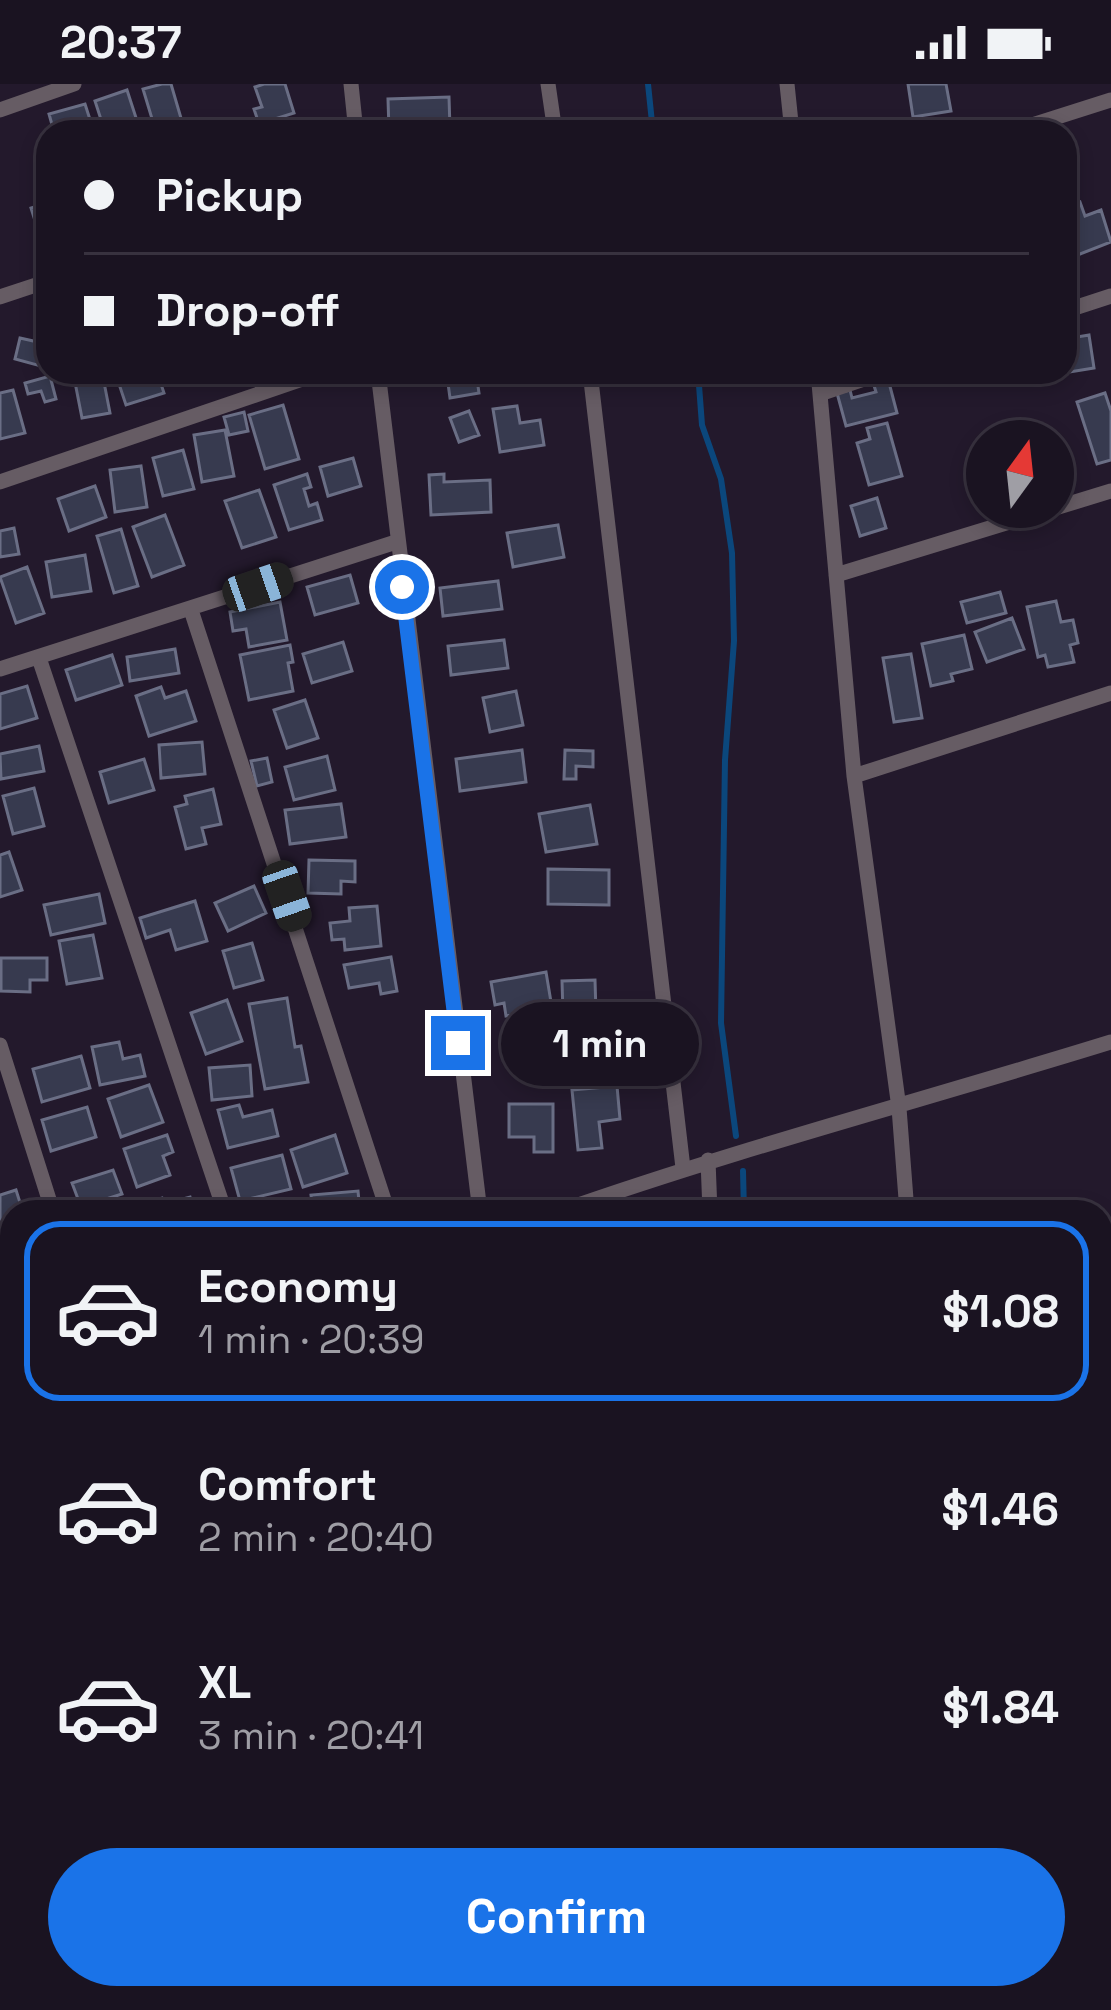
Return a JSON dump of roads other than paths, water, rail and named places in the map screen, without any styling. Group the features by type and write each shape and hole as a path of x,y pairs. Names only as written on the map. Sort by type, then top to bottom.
{"street":[{"path":"0,110 74,84"},
{"path":"351,84 355,120"},
{"path":"548,84 553,120"},
{"path":"787,84 791,120"},
{"path":"1048,120 1111,100"},
{"path":"0,297 36,285"},
{"path":"1077,307 1111,296"},
{"path":"0,482 288,384"},
{"path":"379,384 479,1200"},
{"path":"591,384 683,1168"},
{"path":"819,384 854,776 899,1108 906,1200"},
{"path":"820,394 850,384"},
{"path":"836,574 1111,491"},
{"path":"0,669 397,542"},
{"path":"191,610 384,1200"},
{"path":"39,658 221,1200"},
{"path":"854,776 1111,693"},
{"path":"592,1200 708,1160 899,1108 1111,1042"},
{"path":"0,1045 49,1200"},
{"path":"708,1160 710,1200"}],"waterway":[{"path":"648,84 652,120"},
{"path":"699,384 702,425 721,479 732,553 734,641 725,760 721,1023 736,1136"},
{"path":"743,1171 744,1200"}]}
